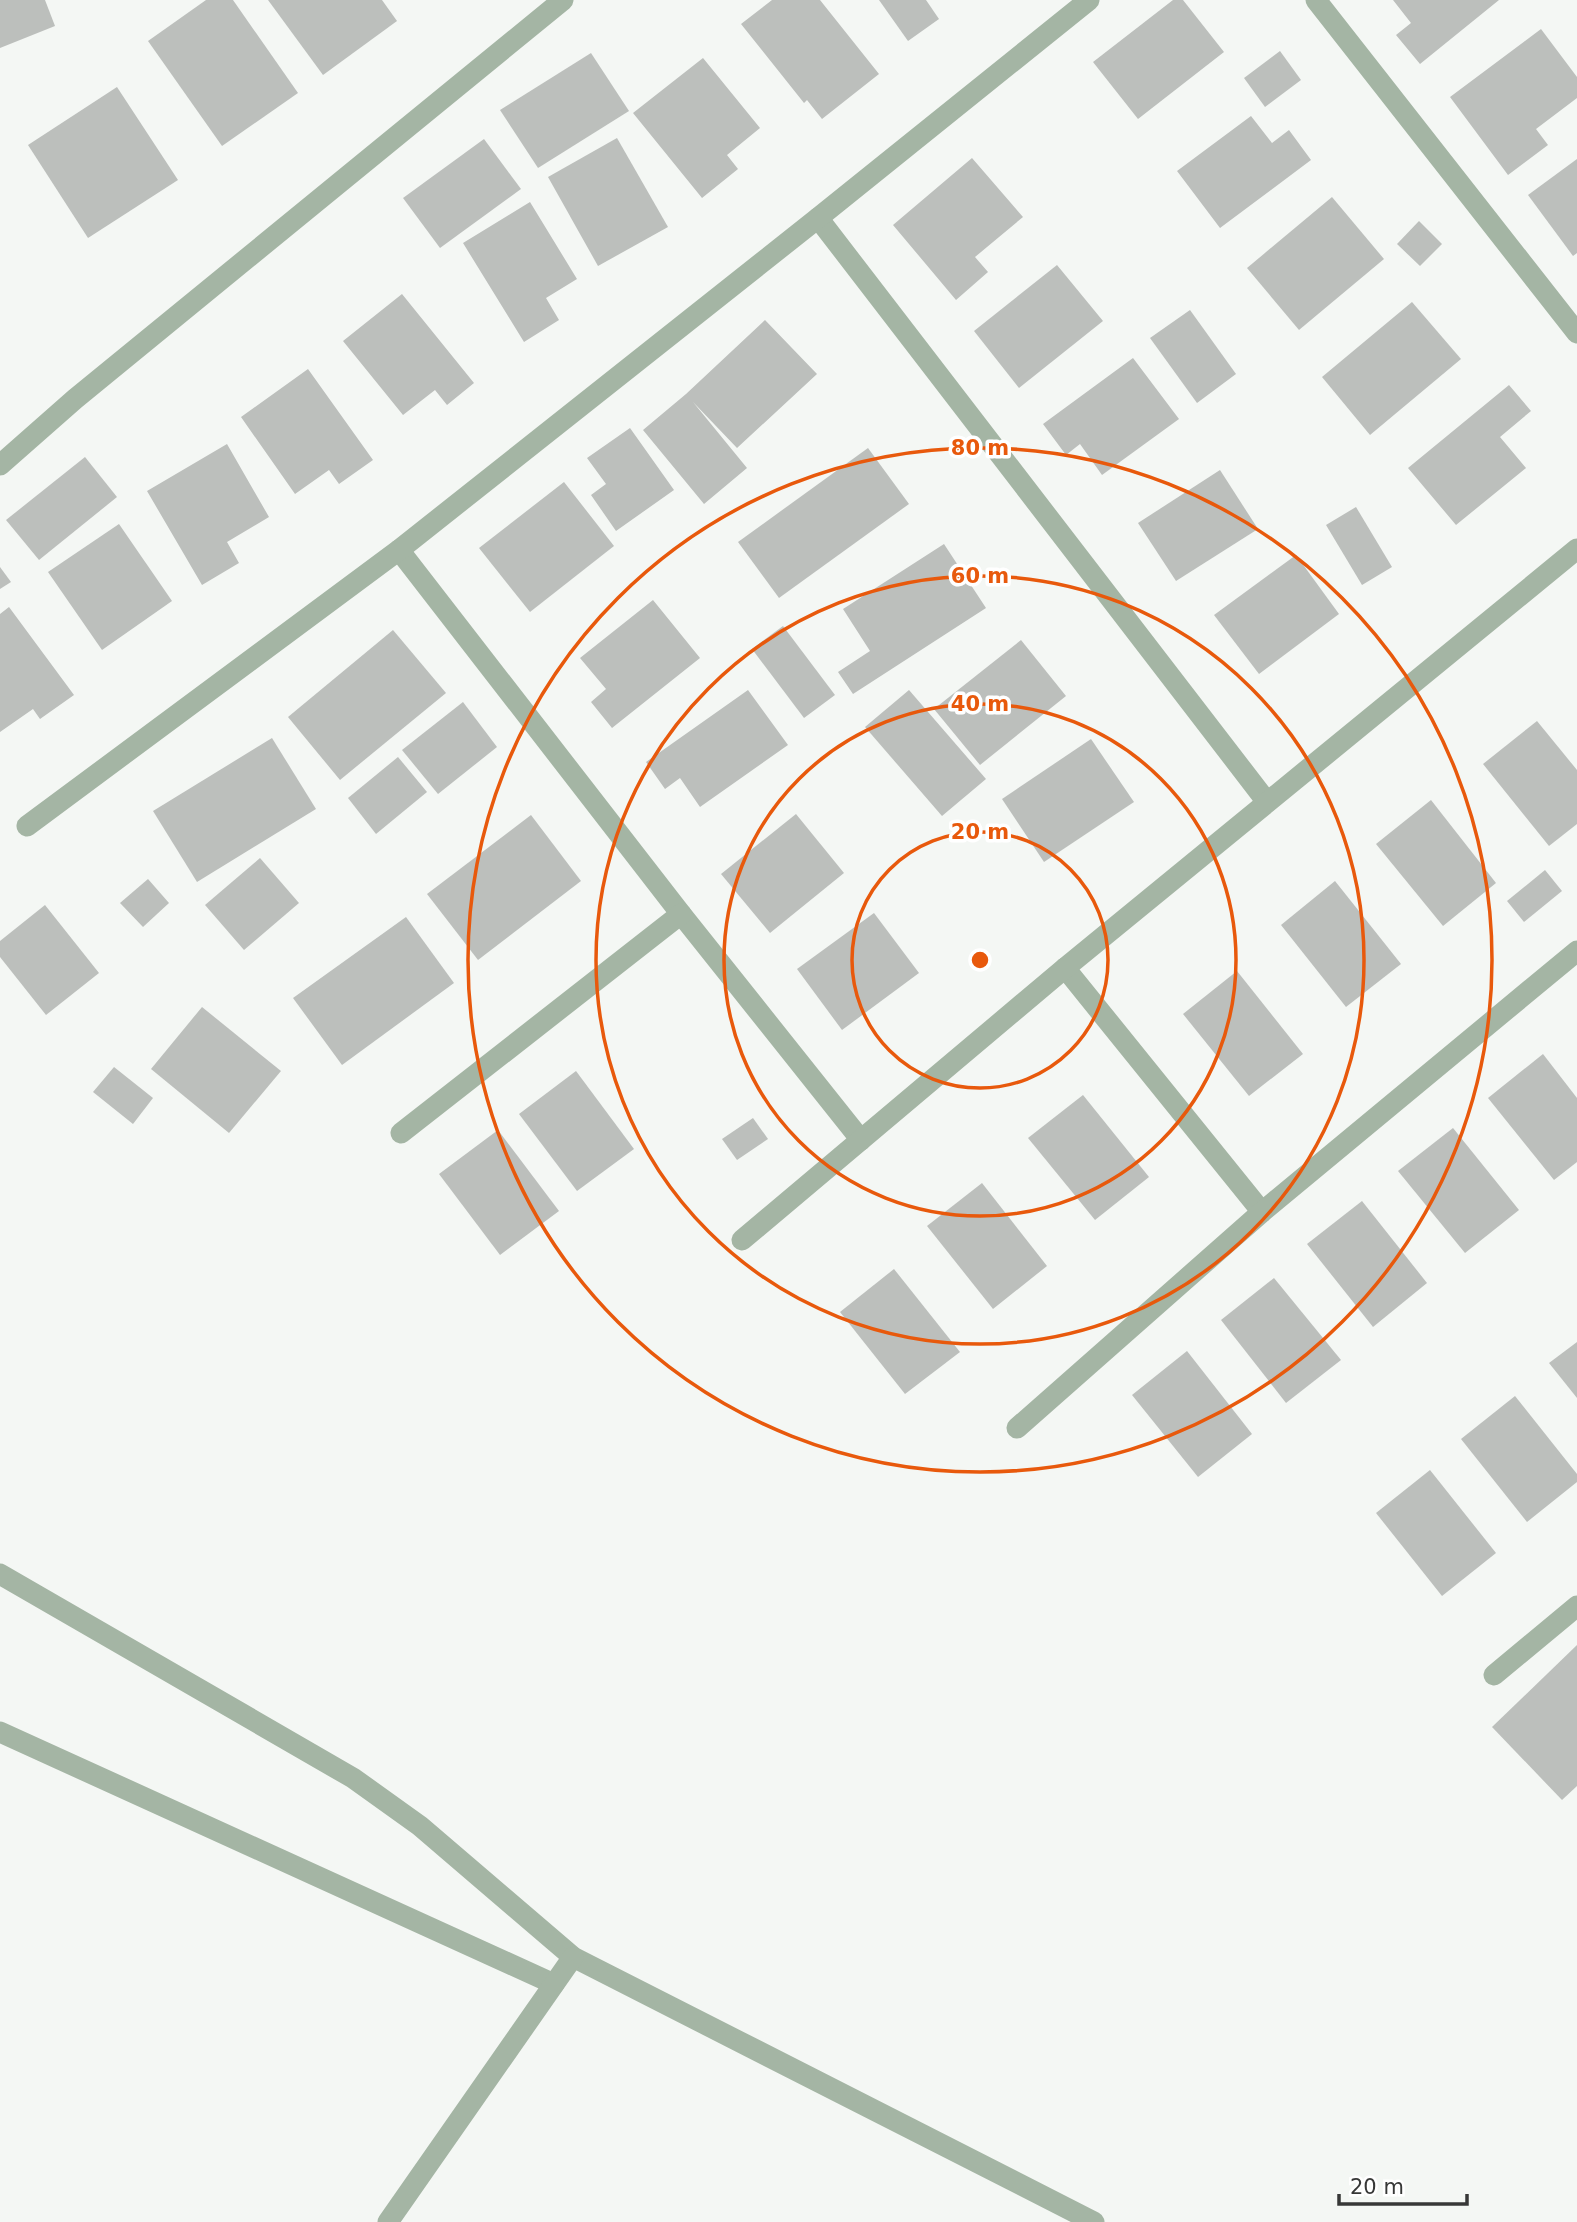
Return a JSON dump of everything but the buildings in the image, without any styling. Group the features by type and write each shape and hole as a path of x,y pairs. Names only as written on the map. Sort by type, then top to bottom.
{"street":[{"path":"0,465 96,382 563,0"},
{"path":"27,826 399,550 1089,0"},
{"path":"1316,0 1577,333"},
{"path":"818,218 1267,802"},
{"path":"742,1240 1065,968 1577,549"},
{"path":"399,550 681,914 861,1140"},
{"path":"401,1133 681,914"},
{"path":"1017,1428 1262,1212 1577,951"},
{"path":"1065,968 1262,1212"},
{"path":"0,1574 353,1777 420,1826 573,1958 1094,2222"},
{"path":"1494,1675 1577,1606"},
{"path":"0,1732 554,1984"},
{"path":"388,2222 573,1958"}]}
